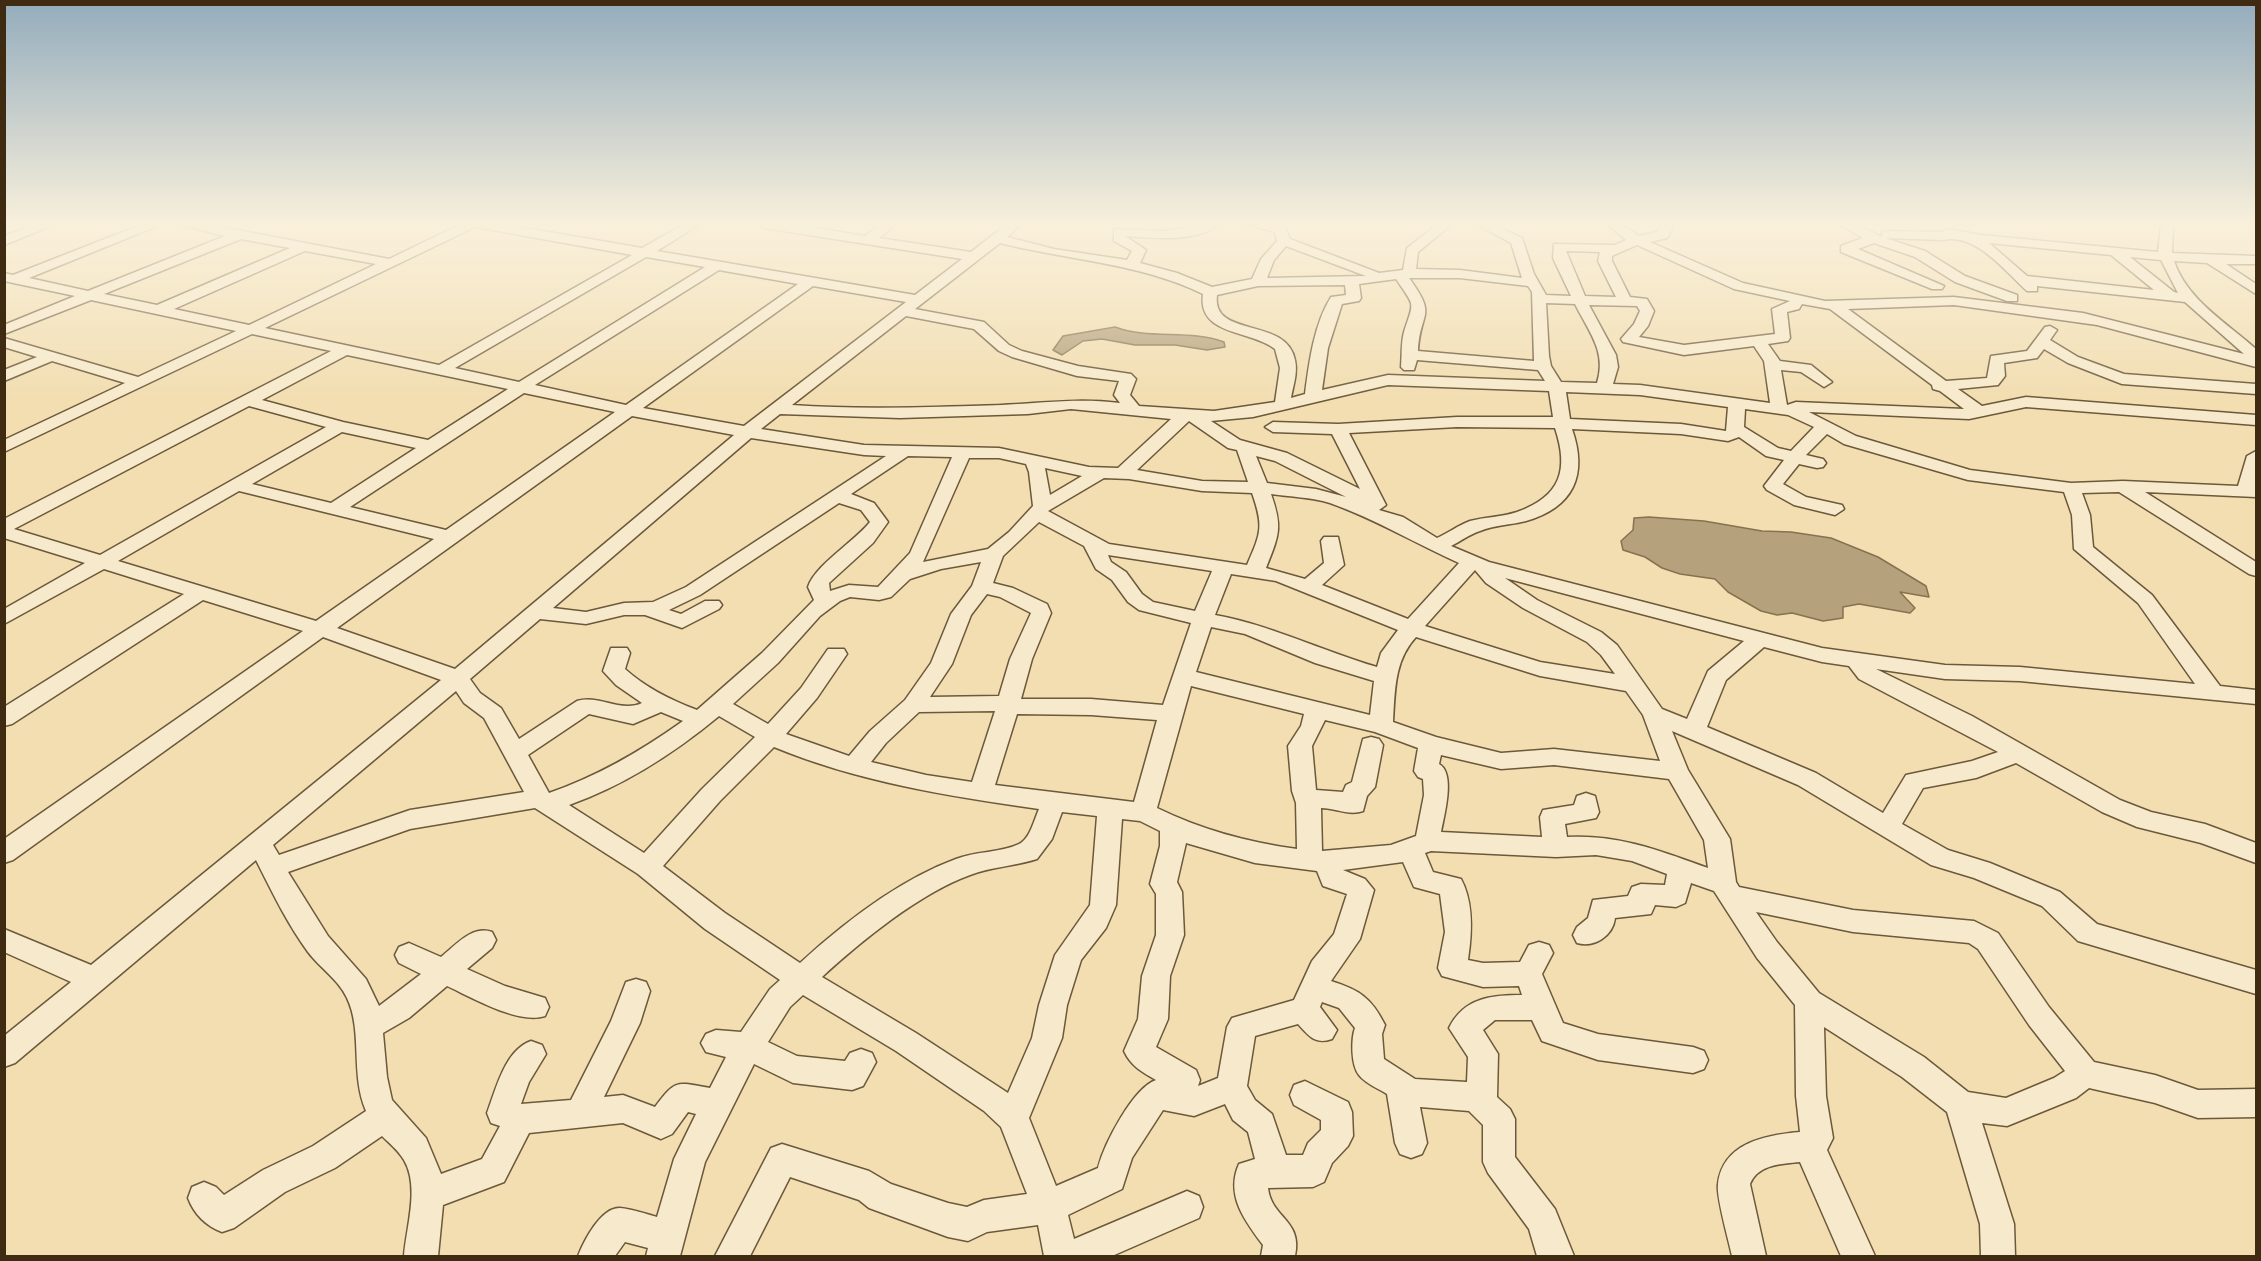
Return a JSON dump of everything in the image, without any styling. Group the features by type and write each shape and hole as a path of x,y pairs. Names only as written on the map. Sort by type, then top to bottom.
{"street":[{"path":"28,283 628,410 747,432 839,447 903,452 999,453 1100,473 1123,473 1202,486 1261,488 1336,499 1406,528"},
{"path":"4,330 122,283"},
{"path":"159,310 221,283"},
{"path":"4,447 348,283"},
{"path":"441,370 592,283"},
{"path":"334,509 522,387 689,283"},
{"path":"4,853 808,283"},
{"path":"819,283 910,305 979,325 1004,348 1017,354 1077,371 1125,377 1128,379 1122,395 1133,408"},
{"path":"4,1054 94,979 266,855 458,678 747,432 940,283"},
{"path":"1191,283 1210,292 1239,283"},
{"path":"1313,398 1320,353 1331,311 1336,300 1354,298 1351,283"},
{"path":"1407,381 1411,334 1420,312 1408,283"},
{"path":"1436,546 1475,526 1522,516 1557,498 1567,480 1570,460 1557,388 1543,366 1539,291 1531,283"},
{"path":"1572,283 1608,355 1610,367 1603,389"},
{"path":"1616,283 1624,301"},
{"path":"1731,283 1798,300 1835,306 1947,300 2096,321"},
{"path":"1929,283 1937,286 1947,300"},
{"path":"1937,286 1940,283"},
{"path":"1972,283 1993,292 2096,321 2256,359"},
{"path":"2025,283 2036,294 2040,304"},
{"path":"2048,283 2187,298"},
{"path":"2154,283 2170,296"},
{"path":"2176,283 2187,298 2256,359"},
{"path":"1210,292 1209,308 1215,316 1232,326 1262,333 1281,348 1287,358 1273,427 1255,449 1261,488 1271,526 1254,572"},
{"path":"1540,299 1642,302 1647,310 1641,326 1628,337 1632,341 1684,350 1819,357"},
{"path":"1766,353 1784,337 1779,309 1794,306 1798,300"},
{"path":"1835,306 1939,386 1980,413"},
{"path":"1939,386 1992,382 1997,376 1996,359 2032,355 2058,316"},
{"path":"2041,341 2079,363 2121,379 2162,380 2256,389"},
{"path":"4,342 140,383"},
{"path":"4,527 345,350"},
{"path":"1766,353 1805,368 1824,382"},
{"path":"1766,353 1778,407"},
{"path":"1410,355 1543,366"},
{"path":"4,376 52,356"},
{"path":"777,409 860,412 1025,409 1070,404 1133,408 1189,417 1277,406 1367,382 1407,381 1650,390 1778,407 1866,412 1980,413 2026,402 2256,420"},
{"path":"249,401 339,426 431,446"},
{"path":"1273,427 1338,429 1457,422 1562,423 1638,429 1681,429 1728,436 1735,430 1736,402"},
{"path":"1778,407 1802,415 1864,445 1968,475 2071,488 2123,486 2251,491 2256,456"},
{"path":"1189,417 1226,440 1316,472 1377,506 1406,528 1436,546 1477,564 1759,640 1857,661 1945,672 2020,674 2212,690 2256,697"},
{"path":"1123,473 1189,417"},
{"path":"4,618 339,426"},
{"path":"1825,427 1808,441 1773,486 1800,501 1835,509"},
{"path":"1338,429 1377,506"},
{"path":"1735,430 1743,432 1772,452 1817,463"},
{"path":"266,855 458,810 543,800 589,790 614,778 666,746 770,658 803,622 825,603 846,591 883,594 903,575 919,554 963,451"},
{"path":"649,609 700,588 903,452"},
{"path":"1033,461 1038,472 1040,510"},
{"path":"855,766 878,737 913,705 941,664 961,614 982,587 994,554 1040,510 1100,473"},
{"path":"236,485 450,537"},
{"path":"2123,486 2256,570"},
{"path":"2071,488 2081,515 2084,549 2145,599 2212,690"},
{"path":"825,603 818,587 820,582 866,538 879,522 876,514 864,504 837,496"},
{"path":"1040,510 1094,546 1280,576 1411,628 1519,664 1630,684"},
{"path":"4,532 104,560 200,593 320,629 458,678 472,698 493,713 543,800 647,867 715,921 800,978 942,1065 995,1101 1012,1119 1048,1207 1061,1257"},
{"path":"1309,586 1334,565 1331,541"},
{"path":"1094,546 1103,565 1119,576 1142,603 1171,614 1250,628 1323,658 1385,677"},
{"path":"903,575 937,564 994,554"},
{"path":"1306,799 1335,799 1354,805 1355,791 1363,787 1376,736 1385,677 1392,653 1411,628 1477,564"},
{"path":"1477,564 1530,604 1594,637 1609,650 1630,684 1654,714 1676,771 1717,838 1727,890 1767,950 1809,1002 1913,1067 1960,1104 1995,1112 2007,1112 2065,1088 2085,1074"},
{"path":"1144,812 1172,713 1203,618 1224,567"},
{"path":"980,792 1009,705 1021,659 1041,610 1025,598 982,587"},
{"path":"4,718 200,593"},
{"path":"535,612 579,619 624,609 649,609 682,622 712,605"},
{"path":"1694,730 1716,676 1759,640"},
{"path":"619,653 614,671 629,685 659,704 708,711 807,753 926,784 1144,812 1172,827 1255,853 1319,860 1393,855 1420,845 1611,847 1681,869 1727,890 1823,917 1974,932 1988,940 2039,1016 2085,1074 2155,1089 2198,1104 2256,1103"},
{"path":"647,867 710,795 772,737 822,680 836,654"},
{"path":"1857,661 1867,674 1964,722 2111,806 2146,820 2205,834 2256,853"},
{"path":"1185,677 1316,710 1376,736 1431,744 1501,760 1554,757 1676,771"},
{"path":"913,705 976,703 1044,708 1125,708 1172,713"},
{"path":"514,753 585,706 633,716 659,704"},
{"path":"1313,1009 1322,969 1346,939 1361,890 1356,886 1332,879 1319,860 1306,799 1300,746 1312,726 1316,710"},
{"path":"1654,714 1807,779 1888,826 1915,846 1940,858 1981,870 2051,899 2088,933 2256,982"},
{"path":"1431,744 1426,771 1434,771 1436,795 1428,832 1420,845 1423,880 1452,886 1459,932 1452,968 1483,975 1533,963 1542,1007 1552,1032 1598,1047 1693,1060"},
{"path":"1888,826 1915,781 1976,769 2018,753"},
{"path":"595,1257 618,1224 666,1246 690,1159 748,1046 780,998 800,978 868,922 934,880 964,866 1028,852 1040,839 1054,802"},
{"path":"1556,847 1552,817 1587,812 1586,802"},
{"path":"1012,1119 1043,1050 1053,1005 1069,955 1096,920 1103,905 1110,809"},
{"path":"732,1257 782,1159 869,1187 881,1197 948,1220 968,1224 984,1216 1048,1207 1111,1178 1118,1152 1156,1094 1177,1100 1185,1080 1151,1062 1139,1051 1153,1019 1156,976 1170,935 1169,892 1163,884 1173,846 1172,827"},
{"path":"266,855 284,890 321,947 354,982 364,1004 374,1092 383,1117 416,1150 424,1173 426,1195 422,1257"},
{"path":"1587,935 1601,923 1602,908 1642,906 1641,894 1676,896 1681,869"},
{"path":"4,940 94,979"},
{"path":"368,1027 399,1009 482,940"},
{"path":"409,955 499,997 536,1007"},
{"path":"580,1114 625,1023 636,991"},
{"path":"1274,1170 1261,1124 1244,1110 1232,1087 1242,1027 1349,999 1370,1025 1367,1034 1370,1066 1411,1093 1434,1092 1481,1098"},
{"path":"1749,1257 1734,1185 1741,1166 1767,1150 1809,1146 1817,1138 1811,1095 1809,1002"},
{"path":"1542,1007 1489,1008 1464,1028 1483,1054 1481,1103 1499,1119 1499,1162 1543,1221 1552,1253 1557,1257"},
{"path":"716,1043 748,1046 793,1069 852,1076 861,1062"},
{"path":"531,1054 517,1075 502,1113 520,1119 622,1108 661,1124 681,1097 718,1104"},
{"path":"1179,1093 1194,1102 1232,1087"},
{"path":"1401,1087 1411,1143"},
{"path":"1278,1257 1281,1241 1253,1204 1250,1175 1274,1170 1313,1171 1319,1154 1337,1136 1337,1112 1305,1095"},
{"path":"1960,1104 1997,1224 1998,1257"},
{"path":"204,1198 222,1216 274,1181 324,1157 383,1117"},
{"path":"426,1195 493,1171 520,1119"},
{"path":"1809,1146 1858,1257"},
{"path":"1074,1257 1187,1206"}],"shaded area":[{"path":"1115,327 1142,333 1211,338 1224,342 1225,347 1207,350 1175,345 1135,345 1102,339 1083,341 1062,355 1053,350 1063,336"},
{"path":"1634,518 1704,521 1762,531 1791,532 1831,538 1878,557 1926,586 1929,597 1900,592 1915,608 1910,613 1859,604 1843,607 1843,618 1823,621 1792,613 1777,615 1761,611 1728,592 1715,579 1680,574 1662,568 1645,557 1623,550 1621,541 1633,530"}]}
